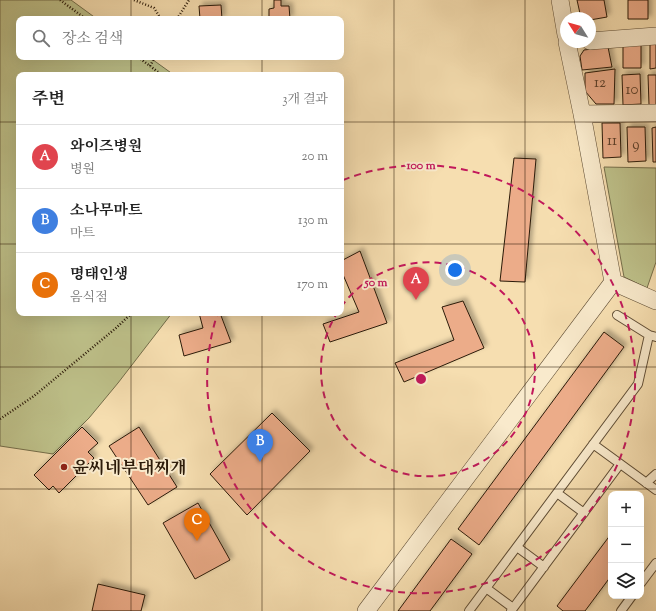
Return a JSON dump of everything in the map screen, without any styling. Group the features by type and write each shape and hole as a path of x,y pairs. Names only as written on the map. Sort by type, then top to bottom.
{"street":[{"path":"560,0 563,12"},
{"path":"596,41 656,36"},
{"path":"366,611 613,282 571,48"},
{"path":"582,114 656,113"},
{"path":"613,282 656,301"}],"lane":[{"path":"469,611 638,384 652,336 617,315"},
{"path":"593,444 656,490"},
{"path":"486,588 512,610 620,464"},
{"path":"646,483 656,474"},
{"path":"557,493 584,513"},
{"path":"517,547 544,567"},
{"path":"644,579 656,563"},
{"path":"620,611 630,599"}],"path":[{"path":"60,0 82,16"},
{"path":"134,0 154,8 159,16"},
{"path":"179,16 189,0"},
{"path":"142,60 158,72"},
{"path":"150,66 153,60"},
{"path":"0,419 34,396 129,316"}],"green space":[{"path":"0,0 71,0 93,16 16,16 16,60 153,60 170,72 16,72 16,316 170,316 89,418 53,454 0,446"},
{"path":"604,167 656,168 656,262 647,288 624,277"}],"building":[{"path":"274,0 281,0 281,6 289,6 290,16 269,16 269,9 274,8"},
{"path":"577,0 604,0 607,17 596,19 596,12 580,12"},
{"path":"628,0 648,0 648,19 628,19"},
{"path":"221,5 222,16 200,16 199,6"},
{"path":"656,39 656,68 650,69 650,40"},
{"path":"623,41 641,41 641,68 623,68"},
{"path":"608,47 612,67 582,70 580,56 584,50"},
{"path":"615,69 614,104 596,104 585,91 585,73"},
{"path":"640,74 641,104 623,105 622,75"},
{"path":"648,75 656,75 656,105 649,105"},
{"path":"602,123 620,123 621,157 603,158"},
{"path":"627,127 645,127 646,161 628,162"},
{"path":"656,127 656,162 653,162 652,128"},
{"path":"514,158 536,159 525,282 500,281"},
{"path":"360,251 387,323 330,342 323,324 359,312 344,277 344,259"},
{"path":"463,301 484,348 404,382 395,363 454,340 442,307"},
{"path":"200,316 221,316 231,342 184,356 179,335 203,328"},
{"path":"604,332 624,347 479,545 458,529"},
{"path":"272,413 310,451 247,515 210,474"},
{"name":"윤씨네부대찌개","path":"82,427 98,443 88,452 94,458 59,493 53,486 49,490 34,475"},
{"path":"139,427 177,487 148,505 109,446"},
{"path":"198,503 230,560 195,579 163,523"},
{"path":"608,538 608,580 585,611 563,611 557,606"},
{"path":"451,539 472,554 430,611 398,611"},
{"path":"98,584 145,595 141,611 92,611"}],"place":[{"name":"와이즈병원","path":"416,300"},
{"name":"소나무마트","path":"260,462"},
{"name":"윤씨네부대찌개","path":"64,467"},
{"name":"명태인생","path":"197,541"}]}
